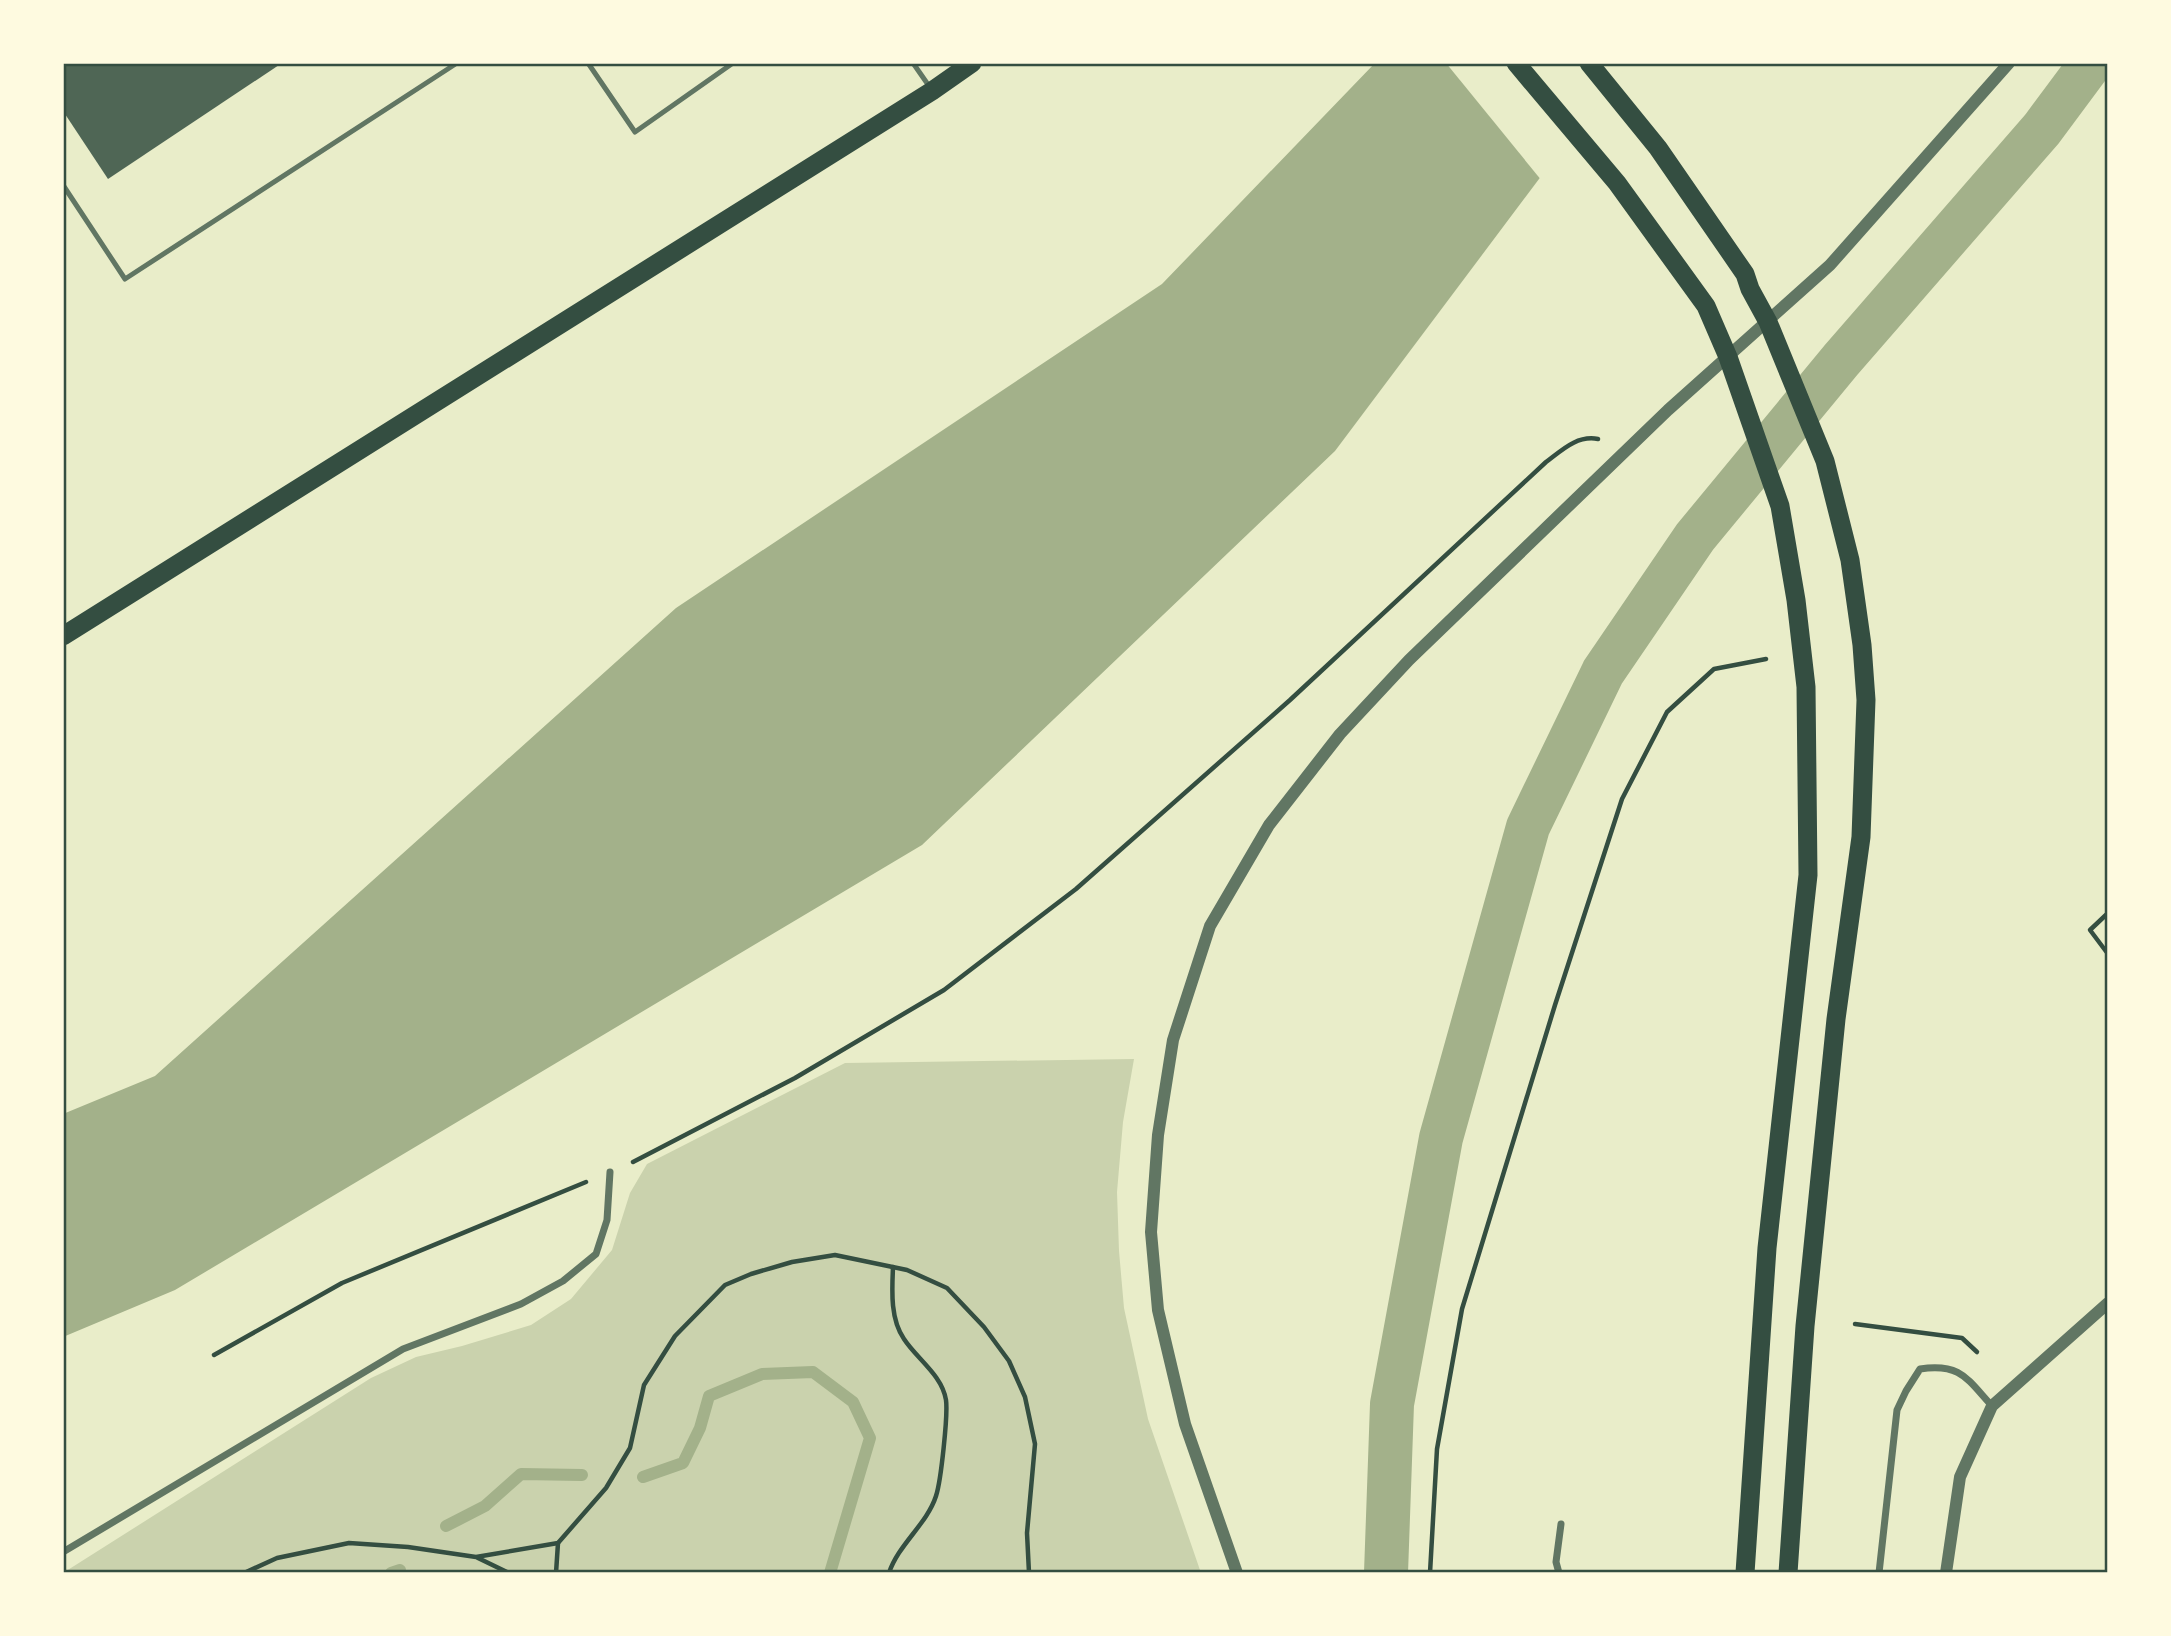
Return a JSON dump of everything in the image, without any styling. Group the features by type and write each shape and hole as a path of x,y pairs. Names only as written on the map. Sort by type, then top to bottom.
{"highway":[{"path":"63,636 932,91 972,63"},
{"path":"1516,63 1617,183 1706,306 1744,398 1780,506 1796,600 1806,687 1808,875 1767,1248 1745,1573"},
{"path":"1589,63 1658,148 1745,274 1768,322 1825,460 1850,560 1859,621 1866,700 1861,837 1836,1019 1805,1326 1788,1573"}],"street":[{"path":"1237,1573 1185,1424 1158,1310 1151,1232 1158,1135 1173,1040 1210,926 1269,825 1339,734 1409,660 1668,410 1830,265 2009,63"},
{"path":"63,1552 402,1349 521,1304 563,1281 596,1254 607,1220 610,1172"},
{"path":"1946,1573 1960,1477 1992,1406 2108,1303"},
{"path":"1879,1573 1897,1410 1920,1369 1941,1366 1963,1374 1992,1406"},
{"path":"1559,1573 1556,1562 1561,1524"}],"lane":[{"path":"63,186 125,279 457,63"},
{"path":"588,63 635,132 733,63"},
{"path":"913,63 932,91"}],"path":[{"path":"214,1354 342,1283 647,1156 795,1077 944,989 1096,871 1290,699 1546,462 1571,443 1588,437 1604,440 1618,458"},
{"path":"1430,1573 1437,1449 1462,1309 1555,1005 1622,799 1667,712 1714,669 1766,659"},
{"path":"2108,913 2090,930 2108,954"},
{"path":"556,1573 558,1543 606,1488 630,1448 644,1385 675,1336 725,1285 792,1262 835,1255 907,1270 947,1288 984,1327 1009,1362 1025,1397 1035,1444 1027,1533 1029,1573"},
{"path":"889,1573 936,1496 946,1399 936,1377 904,1339 897,1324 892,1294 893,1266"},
{"path":"1855,1324 1962,1338"},
{"path":"244,1573 277,1558 349,1543 408,1547 476,1557 509,1573"},
{"path":"476,1557 558,1543"}],"shaded area":[{"path":"1375,63 1626,63 1335,451 922,845 175,1290 63,1337 63,1114 155,1076 676,608 1162,284"},
{"path":"1134,1059 1123,1122 1117,1192 1124,1308 1148,1419 1201,1573 63,1573 371,1378 416,1357 531,1325 571,1299 612,1250 630,1193 647,1164 845,1063"}],"pier":[{"path":"1446,63 1629,63 1542,181"}],"building":[{"path":"63,63 282,63 108,179 63,111"}],"waterway":[{"path":"1386,1573 1392,1404 1441,1138 1528,827 1603,672 1695,537 1841,360 2042,129 2091,63"},
{"path":"643,1477 683,1463 700,1428 709,1396 762,1374 813,1372 853,1402 870,1438 830,1573"},
{"path":"446,1526 485,1506 521,1474 582,1475"},
{"path":"391,1573 400,1570"}]}
